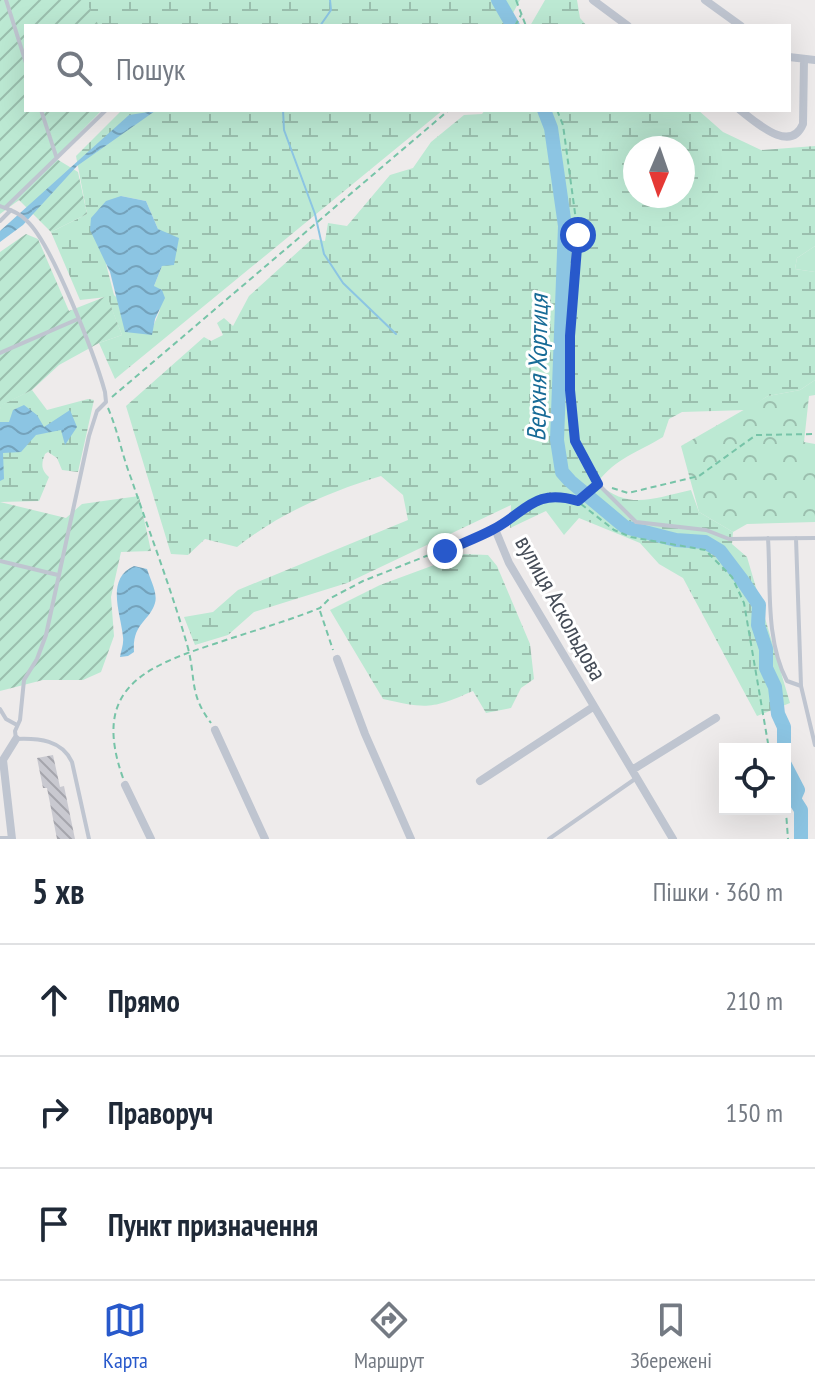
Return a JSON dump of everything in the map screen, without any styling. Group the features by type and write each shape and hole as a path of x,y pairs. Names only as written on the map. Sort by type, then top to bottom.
{"street":[{"path":"593,0 625,24"},
{"path":"705,0 738,24"},
{"path":"791,57 815,60"},
{"path":"743,112 772,133 786,137 796,134 803,124 804,59"},
{"name":"вулиця Аскольдова","path":"495,529 509,563 673,839"},
{"path":"337,659 365,734 411,839"},
{"name":"вулиця Аскольдова","path":"480,781 593,707"},
{"path":"635,774 716,718"},
{"path":"215,730 265,839"},
{"path":"12,839 2,769 5,755 16,739"},
{"path":"125,785 151,839"}],"lane":[{"path":"6,0 24,57"},
{"path":"42,112 56,156"},
{"path":"0,221 5,208 104,112"},
{"path":"5,208 28,221 53,263 102,381 106,402 97,411 93,422 46,635 37,659 24,680 16,739 47,741 68,751 89,839"},
{"path":"0,353 78,319"},
{"path":"578,501 598,484 636,522 706,530 729,539 815,538"},
{"path":"768,538 773,627 778,655 787,681 801,686"},
{"path":"796,538 801,686 815,745"},
{"path":"0,561 58,575"},
{"path":"0,709 6,719 17,725"},
{"path":"549,839 635,774"},
{"path":"0,838 12,839"}],"path":[{"path":"516,0 525,24"},
{"path":"516,24 521,14"},
{"path":"215,730 193,688 189,651 120,436 106,402 447,112"},
{"path":"558,112 563,125 578,235 570,336 570,390 575,441 598,484"},
{"path":"613,488 628,493 699,476 756,435 815,434"},
{"path":"125,785 113,746 118,705 129,688 152,667 189,651 320,608 352,586 495,529 541,497 578,501 614,530 631,537 705,550 732,577 744,603 768,743"},
{"path":"320,608 337,659"},
{"path":"786,815 788,839"}],"green space":[{"path":"0,0 85,0 98,24 24,24 24,112 100,112 55,158 78,172 87,214 51,232 19,200 0,214"},
{"path":"75,0 520,0 507,24 83,24"},
{"path":"545,0 577,0 580,18 585,24 531,24"},
{"path":"120,112 441,112 115,379 99,343 122,335 107,297 80,300 51,232 87,214 76,156","holes":["121,196 146,201 158,229 162,266 154,286 160,310 152,329 114,295 106,264"]},
{"path":"484,112 700,112 723,132 761,150 815,146 815,246 797,258 795,269 815,272 815,380 800,390 768,396 746,410 682,412 669,419 663,437 620,461 597,483 609,492 631,500 653,499 691,490 699,512 733,532 732,544 747,557 790,703 757,716 683,578 659,564 640,543 579,518 564,535 546,511 510,528 511,505 347,583 254,612 228,635 195,645 184,617 213,612 238,590 408,520 403,495 381,476 306,505 270,524 237,547 205,539 188,555 171,554 126,406 204,337 211,341 223,335 217,323 224,318 233,326 249,296 312,239 325,241 328,223 347,226 390,175 413,168 431,142 464,115"},
{"path":"26,234 38,239 69,311 107,296 122,335 99,343 59,365 32,390 2,405 0,409 0,252"},
{"path":"815,246 815,272 795,269 797,258"},
{"path":"815,380 815,395 809,396 804,442 815,444 815,522 747,524 733,532 699,512 681,446 768,396 800,390"},
{"path":"32,390 47,410 94,400 78,472 62,470 57,458 48,452 42,467 49,477 39,501 0,502 1,405"},
{"path":"139,496 151,551 121,552 111,597 114,636 101,672 83,680 43,680 0,691 0,502 66,518 82,504"},
{"path":"464,554 488,555 497,566 530,644 534,679 521,688 511,708 486,713 473,691 429,706 383,699 330,610 380,585"}],"water":[{"path":"154,112 77,166 23,225 0,242 0,231 129,115"},
{"path":"121,196 146,201 158,229 179,238 174,265 162,266 154,286 162,290 165,298 155,319 152,335 125,332 110,272 90,230 91,218 106,201"},
{"path":"24,405 37,415 44,427 70,410 77,427 65,445 61,430 36,435 21,452 3,453 4,479 0,481 0,422 9,422 13,410"},
{"path":"134,566 147,569 156,599 153,609 138,628 134,652 120,657 123,640 117,588 125,572"}],"building":[{"path":"53,755 60,787 64,786 75,839 57,839 47,788 43,788 37,758"}],"waterway":[{"name":"Верхня Хортиця","path":"321,24 331,10 330,0"},
{"name":"Верхня Хортиця","path":"498,0 512,24"},
{"name":"Верхня Хортиця","path":"283,112 284,130 315,214 324,254 343,283 396,334"},
{"name":"Верхня Хортиця","path":"545,112 551,128 565,226 557,440 562,472 625,527 676,540 705,542 720,551 759,605 758,625 766,649 766,668 775,687 778,714 784,727 784,743"},
{"name":"Верхня Хортиця","path":"791,777 798,790 794,799 801,810 801,839"}],"route":[{"path":"445,551 495,529 541,497 555,496 578,501 598,484 575,441 570,390 570,336 578,235"}]}
